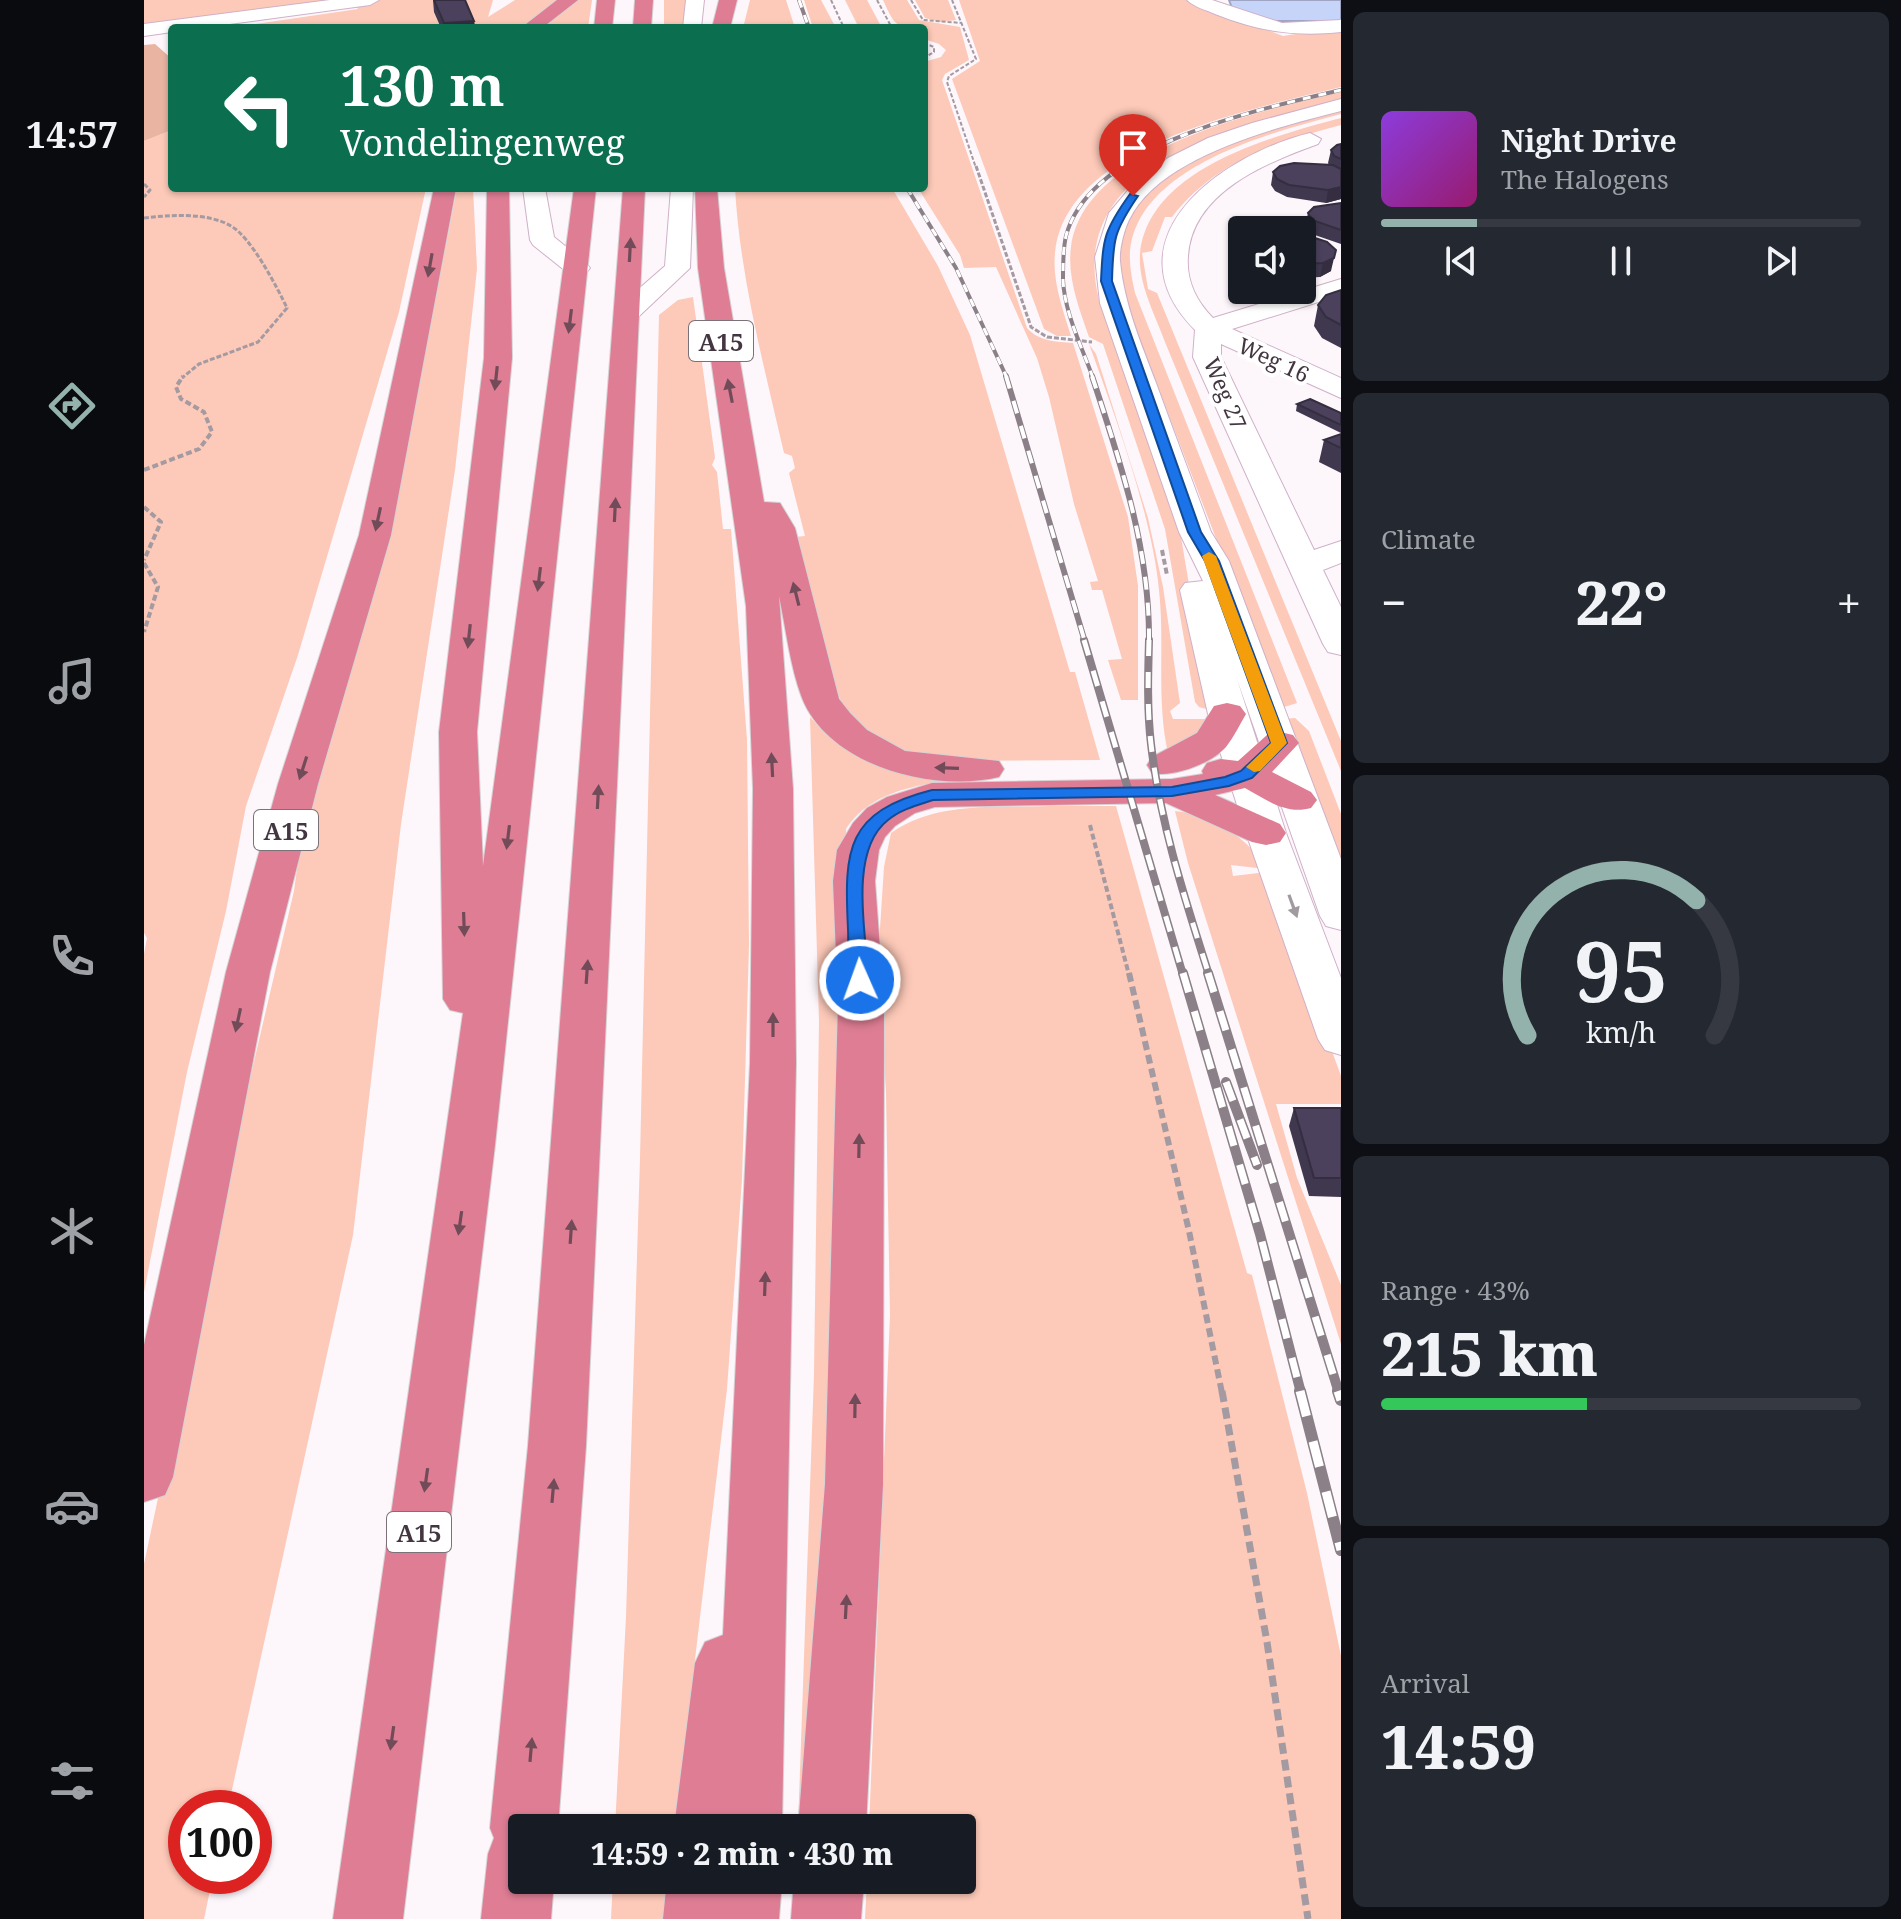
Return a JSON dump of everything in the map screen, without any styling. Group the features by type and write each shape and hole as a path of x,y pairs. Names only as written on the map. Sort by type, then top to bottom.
{"highway":[{"path":"537,24 569,0"},
{"path":"603,24 606,0"},
{"path":"642,24 644,0"},
{"path":"722,24 728,0"},
{"name":"A15","path":"144,1477 248,972 298,784 375,535 444,192"},
{"name":"A15","path":"470,1145 458,732 498,358 498,192"},
{"name":"A15","path":"368,1919 470,1145 585,192"},
{"path":"525,1814 557,1446 634,192"},
{"name":"A15","path":"706,192 711,268 744,467 821,699 848,736 868,750 897,761 937,768 1229,781 1247,774 1280,743"},
{"name":"A15","path":"748,1814 773,1063 773,789 763,606 766,528"},
{"name":"A15","path":"1169,778 1211,741 1227,714"},
{"path":"1247,774 1297,800"},
{"name":"A15","path":"833,1814 854,1484 861,1004 854,881 858,850 867,832 881,817 901,805 932,795 1169,778 1266,833"},
{"name":"A15","path":"710,1814 762,1362"},
{"path":"516,1919 518,1894"},
{"path":"698,1919 701,1894"},
{"path":"744,1919 746,1894"},
{"path":"826,1919 828,1894"}],"street":[{"path":"189,24 370,0"},
{"path":"692,24 695,0"},
{"path":"1196,0 1278,30 1303,31 1341,26"},
{"path":"144,30 168,27"},
{"path":"1341,105 1238,133 1175,163 1137,192 1118,217 1108,240 1105,265 1109,292 1195,532 1212,561 1341,916"},
{"name":"Weg 27","path":"1341,131 1274,151 1207,191 1182,229 1175,251 1177,276 1185,302 1208,328 1207,357 1341,644"},
{"path":"535,192 542,240 577,268"},
{"path":"627,313 677,268 682,192"},
{"path":"1208,328 1341,287"},
{"name":"Weg 16","path":"1208,328 1341,389"},
{"path":"1195,532 1191,562 1227,714 1266,833 1341,1039"},
{"path":"1305,566 1341,551"}],"path":[{"path":"831,0 842,24"},
{"path":"877,0 890,24"},
{"path":"911,0 923,20 962,23"},
{"path":"952,0 976,59 949,76 947,82 1031,327 1047,337 1090,342 1099,346"},
{"path":"144,184 150,190 144,197"},
{"path":"144,218 190,218 230,225 241,233 245,245 280,290 287,308 270,332 254,344 194,365 181,375 176,387 181,399 204,412 212,432 199,449 144,470"},
{"path":"144,507 161,522 144,561 158,587 144,632"},
{"path":"1161,546 1169,587"},
{"path":"1100,860 1166,1124 1216,1352 1268,1635 1308,1919"}],"shaded area":[{"path":"144,0 344,0 168,24 144,28"},
{"path":"380,0 493,0 488,17 515,0 592,0 589,24 256,24 358,9 353,3"},
{"path":"664,0 688,0 685,24 664,24"},
{"path":"750,0 786,0 794,24 744,24"},
{"path":"804,0 821,0 834,24 812,24"},
{"path":"845,0 867,0 880,24 857,24"},
{"path":"883,0 907,0 919,20 960,27 969,60 945,74 942,80 1027,328 1042,338 1073,343 1128,517 1138,586 1138,700 1121,700 1108,660 1122,659 1102,590 1092,590 1090,582 1098,581 1074,504 1037,358 996,267 964,268 960,255 921,192 928,192 928,61 941,57 946,50 928,40 928,24 897,24"},
{"path":"915,0 948,0 956,20 940,22 925,18"},
{"path":"959,0 1191,0 1283,36 1341,27 1341,87 1262,106 1170,137 1128,158 1092,184 1067,215 1055,253 1057,285 1071,336 1057,336 1044,329 952,79 980,61"},
{"path":"155,44 168,55 168,132 144,141 144,45"},
{"path":"1341,92 1341,100 1256,122 1212,137 1170,157 1134,182 1108,213 1095,252 1099,300 1181,537 1210,710 1199,707 1195,702 1165,529 1103,344 1089,337 1081,315 1072,281 1071,247 1083,213 1108,184 1141,159 1224,123"},
{"path":"1341,110 1341,114 1247,143 1183,175 1157,196 1139,221 1130,251 1135,293 1297,703 1281,708 1122,293 1119,250 1128,219 1148,193 1175,172 1243,139"},
{"path":"1341,118 1341,125 1270,147 1227,168 1189,198 1172,217 1165,217 1152,251 1142,253 1148,289 1157,293 1341,741 1341,771 1152,310 1144,288 1140,254 1148,224 1165,199 1189,178 1218,160 1250,146"},
{"path":"168,132 168,192 425,192 399,312 298,655 246,806 226,911 187,1072 144,1292 144,954 147,938 144,933 144,141"},
{"path":"456,192 473,192 477,269 455,470 401,824 353,1235 232,1790 168,1790 168,1894 209,1894 204,1919 144,1919 144,1564 221,1202 294,891 303,825 391,531"},
{"path":"735,192 894,192 938,266 970,335 1070,672 1075,672 1100,760 939,761 899,753 870,739 842,705 814,620 795,537 805,536 789,473 795,468 792,456 784,453 754,321"},
{"path":"693,297 715,458 712,465 717,472 723,529 731,529 747,740 749,945 742,1179 727,1389 677,1814 616,1814 626,1617 640,1159 659,315 678,300"},
{"path":"1089,344 1096,354 1148,518 1163,587 1180,703 1170,711 1173,719 1210,719 1194,741 1168,753 1162,712 1161,610 1155,561 1131,466"},
{"path":"810,717 850,752 871,762 914,772 990,777 930,784 892,794 874,802 846,829 818,1814 798,1814 814,1374 819,1021"},
{"path":"1295,718 1309,731 1341,814 1341,874 1284,719"},
{"path":"1116,806 1247,1273 1252,1275 1307,1493 1341,1656 1341,1919 865,1919 866,1894 976,1894 976,1814 870,1814 890,1315 886,1093 878,959 884,867 891,833 927,816 988,807"},
{"path":"1175,811 1202,817 1228,830 1259,857 1266,869 1231,865 1233,876 1267,872 1341,1076 1341,1104 1276,1104 1297,1178 1341,1285 1341,1344 1188,863"},
{"path":"612,1894 667,1894 664,1919 611,1919"}],"water":[{"path":"1229,0 1341,0 1341,21 1273,21 1232,8"}],"building":[{"path":"434,0 465,0 474,21 444,23"},
{"path":"1341,144 1341,159 1334,156 1331,150"},
{"path":"1294,163 1333,165 1341,169 1341,187 1328,190 1289,185 1277,179 1273,172 1280,166"},
{"path":"1341,203 1341,230 1316,221 1316,216 1308,213 1314,207"},
{"path":"1316,238 1336,250 1334,258 1316,263"},
{"path":"1341,290 1341,325 1326,317 1318,305 1326,295"},
{"path":"1310,399 1341,413 1341,425 1297,404"},
{"path":"1341,434 1341,448 1324,440"},
{"path":"1294,1108 1341,1108 1341,1178 1314,1178"}],"railway":[{"path":"799,0 808,24"},
{"path":"1093,378 1070,317 1063,279 1066,236 1081,204 1108,177 1142,154 1182,136 1225,120 1341,90"},
{"path":"909,192 956,268 1007,378"},
{"path":"1006,376 1085,642"},
{"path":"1092,376 1132,507 1145,574 1149,641"},
{"path":"1084,640 1183,975"},
{"path":"1149,641 1149,718 1160,803 1174,861 1209,975"},
{"path":"1183,973 1260,1234 1301,1393"},
{"path":"1208,973 1339,1393"},
{"path":"1226,1082 1257,1165"},
{"path":"1300,1391 1341,1550"},
{"path":"1338,1391 1341,1400"}],"slow traffic":[{"path":"1209,556 1280,743 1254,767"}],"route":[{"path":"860,980 854,881 858,850 867,832 881,817 901,805 932,795 1172,791 1229,781 1247,774 1280,743 1212,561 1195,532 1106,281 1108,240 1115,222 1133,196"}]}
